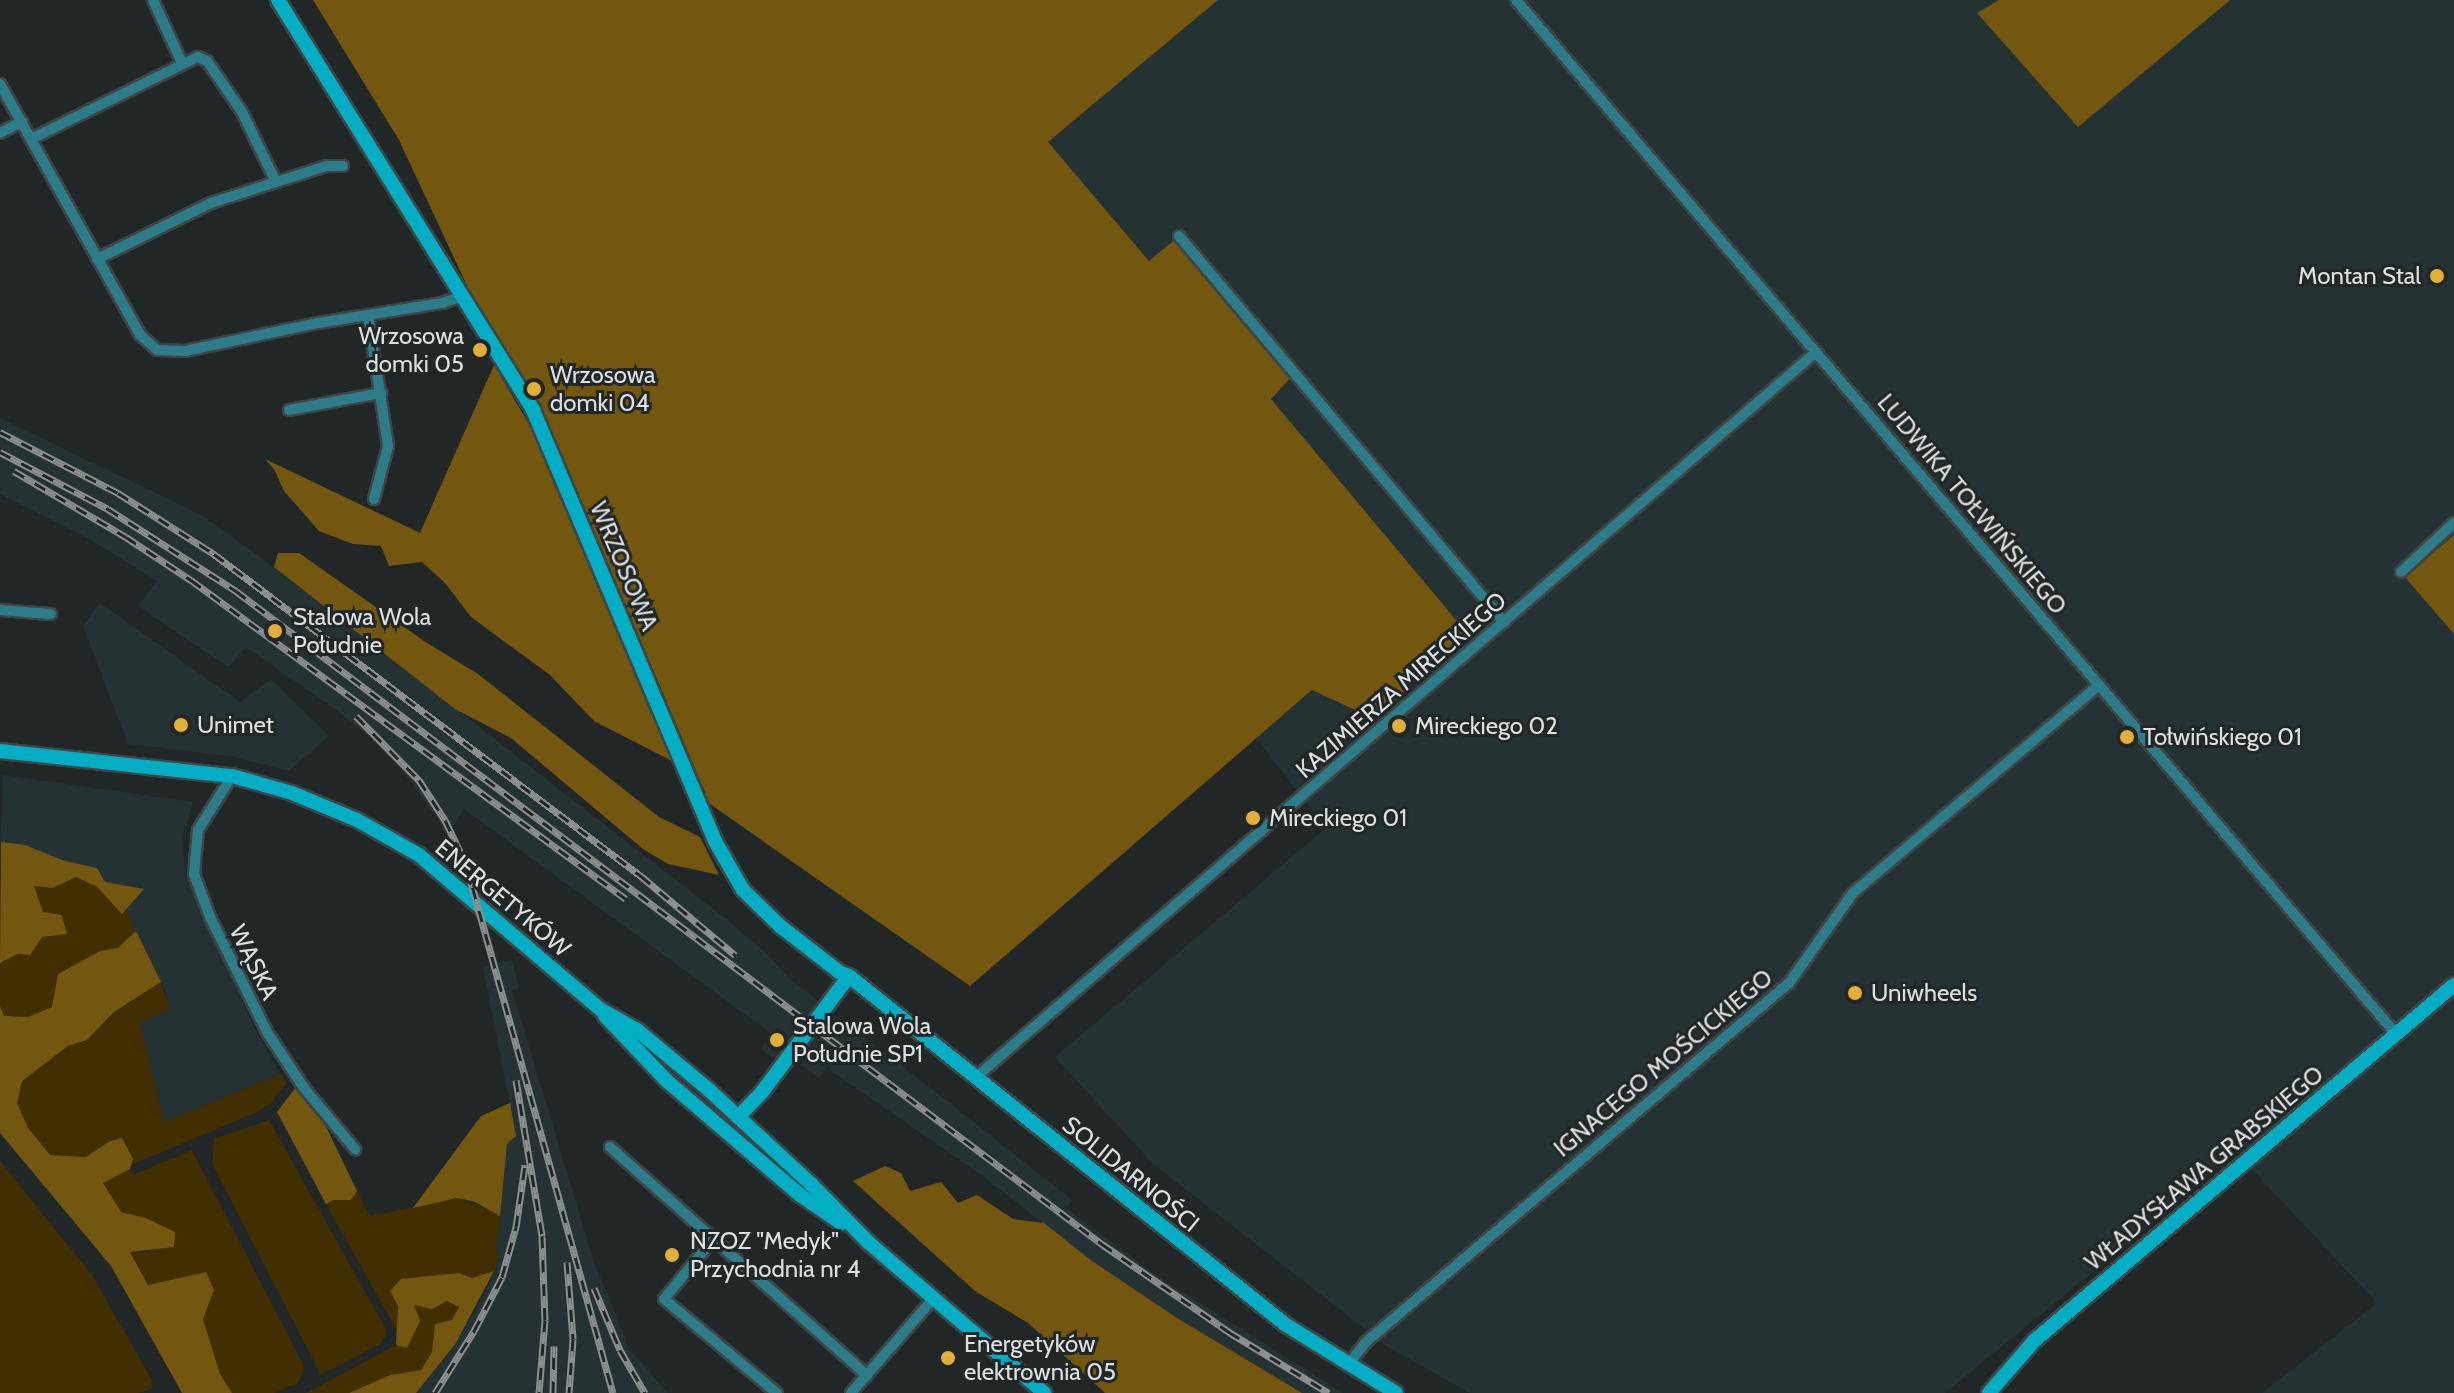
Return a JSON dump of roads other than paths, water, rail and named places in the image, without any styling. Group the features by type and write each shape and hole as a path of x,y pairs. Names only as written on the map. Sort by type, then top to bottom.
{"street":[{"path":"153,0 182,63"},
{"name":"WRZOSOWA","path":"278,0 537,417 728,867 766,914 839,972 849,976"},
{"name":"LUDWIKA TOŁWIŃSKIEGO","path":"1516,0 1606,110 2397,1035"},
{"path":"31,139 198,57 207,61 242,112 276,182"},
{"path":"0,84 140,335 165,353 442,303 462,296"},
{"path":"0,133 22,122"},
{"path":"97,259 211,203 326,166 343,166"},
{"path":"1179,236 1504,622"},
{"path":"368,315 388,446 374,499"},
{"name":"KAZIMIERZA MIRECKIEGO","path":"975,1078 1816,352"},
{"path":"289,410 381,393"},
{"path":"2401,572 2454,523"},
{"path":"0,610 51,614"},
{"name":"IGNACEGO MOŚCICKIEGO","path":"1348,1365 1366,1342 1789,983 1853,893 2099,685"},
{"name":"ENERGETYKÓW","path":"0,751 232,776 292,793 357,820 419,855 600,1009 637,1030 738,1117 868,1242 1044,1393"},
{"name":"WĄSKA","path":"232,776 198,830 194,874 210,917 267,1032 297,1078 355,1149"},
{"path":"738,1117 762,1092 849,976"},
{"name":"SOLIDARNOŚCI","path":"849,976 1286,1325 1396,1393"},
{"name":"WŁADYSŁAWA GRABSKIEGO","path":"1989,1393 2034,1341 2454,985"},
{"name":"ENERGETYKÓW","path":"600,1009 632,1049 754,1157 800,1195 868,1242"},
{"path":"685,1096 738,1117 754,1157"},
{"path":"610,1147 867,1375"},
{"path":"715,1237 664,1299 777,1393"},
{"path":"851,1393 934,1298"}],"railway":[{"path":"0,432 118,493 214,554 641,876 735,955"},
{"path":"0,452 108,509 236,591 1102,1244 1229,1332 1329,1393"},
{"path":"14,471 126,537 191,580 626,899"},
{"path":"356,716 419,780 445,820 466,864 613,1393"},
{"path":"516,1080 542,1236 545,1320 539,1393"},
{"path":"435,1393 474,1331 502,1277 516,1227 525,1165"},
{"path":"567,1262 573,1339 569,1393"},
{"path":"594,1288 620,1350 645,1393"},
{"path":"553,1393 554,1346"}],"place":[{"name":"Montan Stal","path":"2437,276"},
{"name":"Wrzosowa domki 05","path":"480,350"},
{"name":"Wrzosowa domki 04","path":"534,389"},
{"name":"Stalowa Wola Południe","path":"275,631"},
{"name":"Unimet","path":"181,725"},
{"name":"Mireckiego 02","path":"1399,726"},
{"name":"Tołwińskiego 01","path":"2127,737"},
{"name":"Mireckiego 01","path":"1253,818"},
{"name":"Uniwheels","path":"1855,993"},
{"name":"Stalowa Wola Południe SP1","path":"777,1040"},
{"name":"NZOZ \"Medyk\" Przychodnia nr 4","path":"672,1255"},
{"name":"Energetyków elektrownia 05","path":"948,1358"}]}
